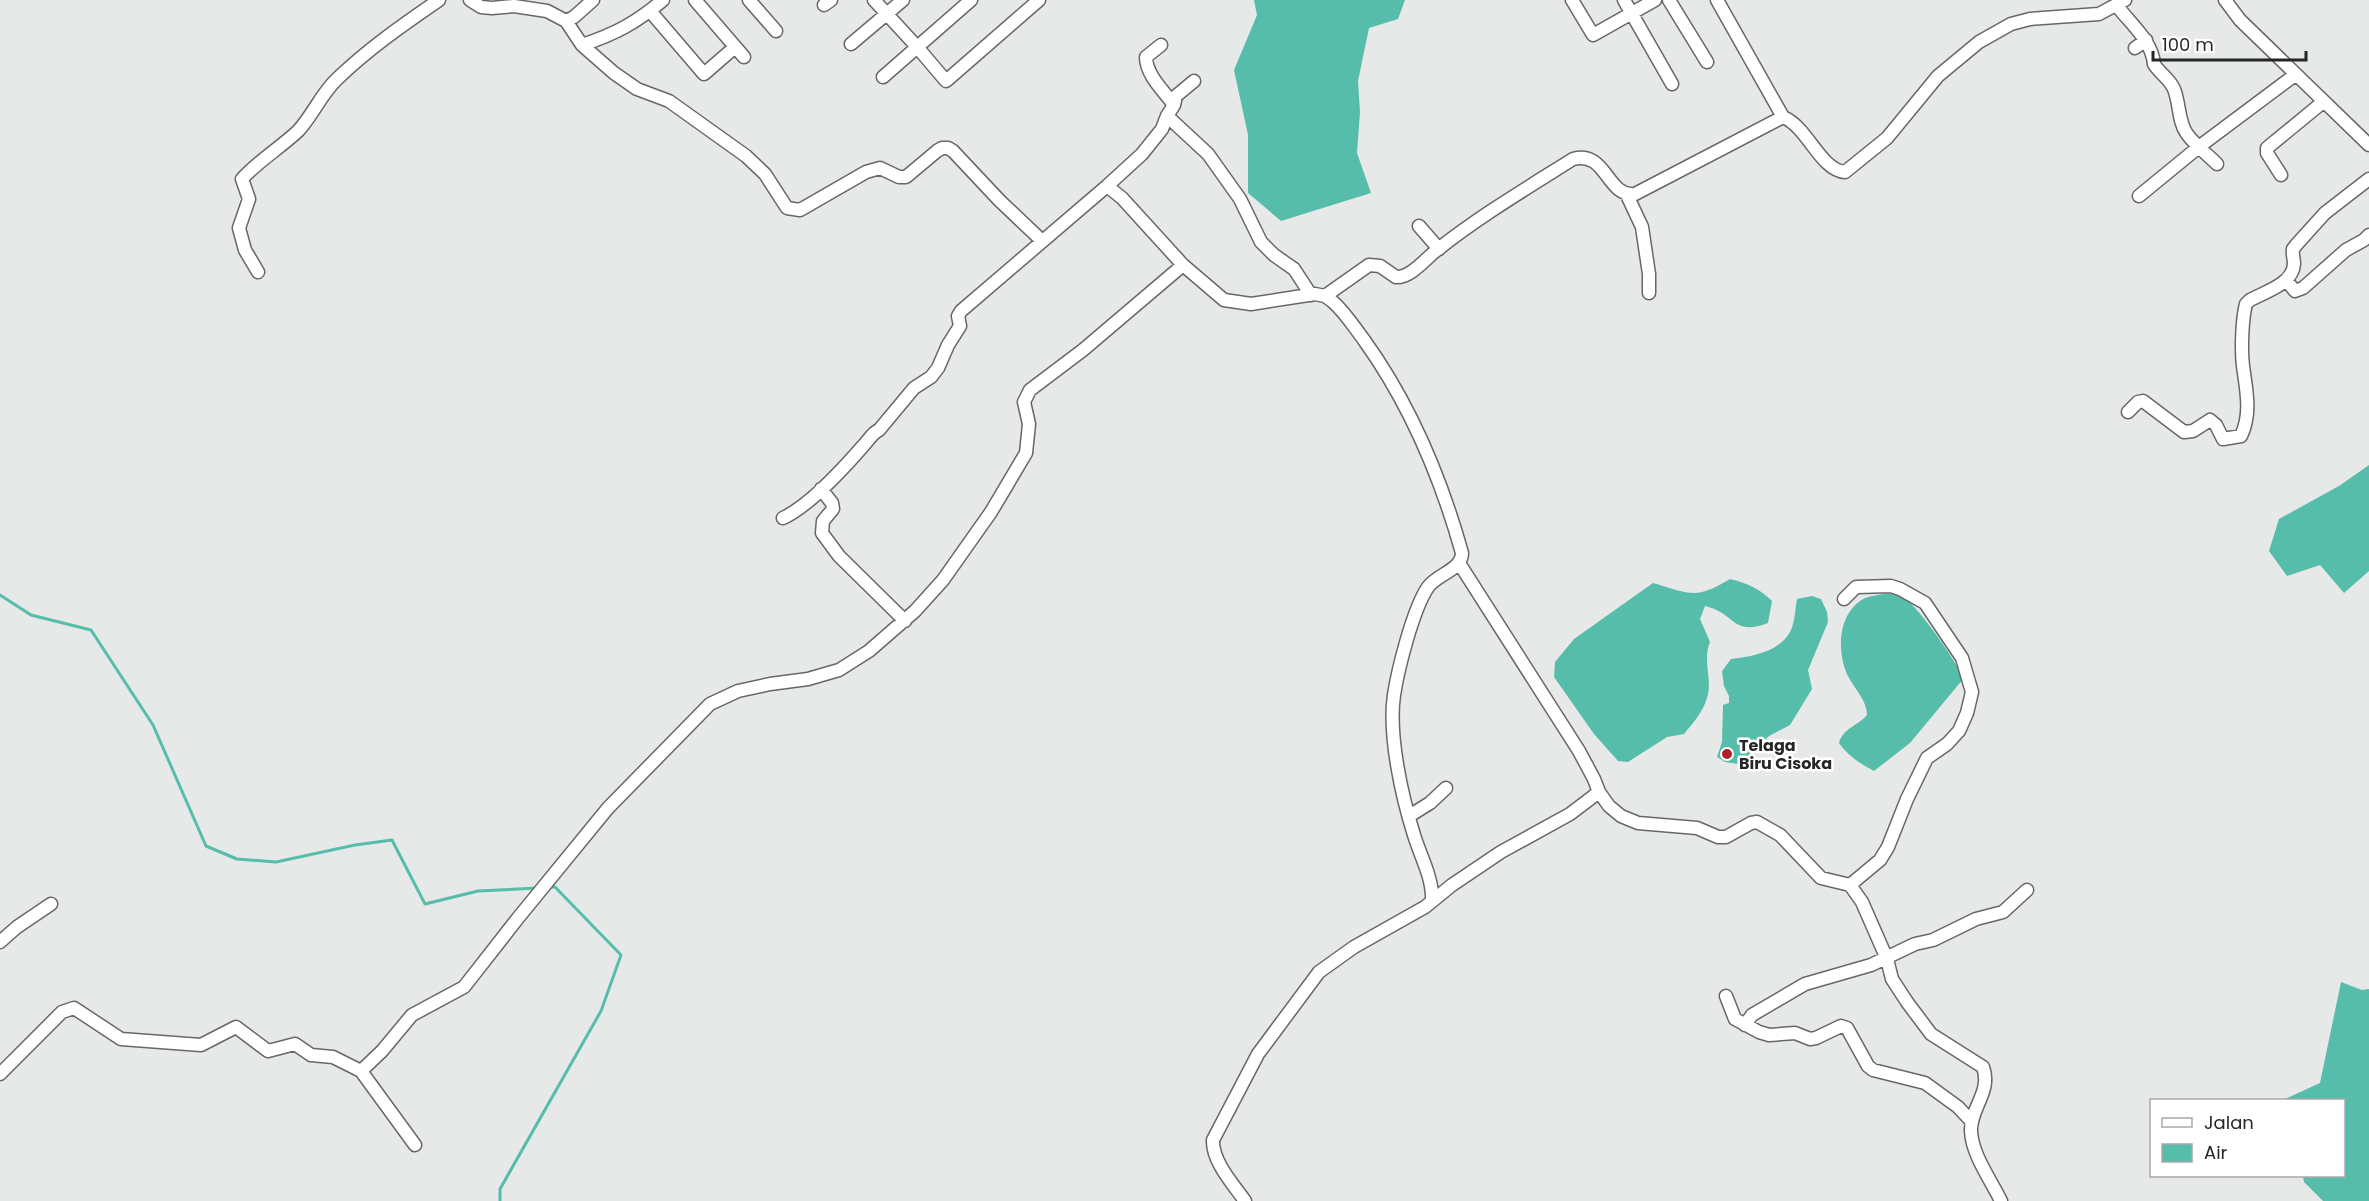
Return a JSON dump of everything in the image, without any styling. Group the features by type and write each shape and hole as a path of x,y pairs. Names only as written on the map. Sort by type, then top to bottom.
{"street":[{"path":"258,272 245,250 239,228 249,199 242,179 250,170 283,145 307,121 335,81 402,26 439,0"},
{"path":"470,0 481,7 514,6 547,11 566,21 582,45 637,89 669,101 746,156 765,174 787,208 800,210 866,172 879,168 899,177 906,177 937,151 948,148 962,158 999,200 1032,232 1043,239"},
{"path":"566,21 593,0"},
{"path":"582,45 612,35 635,23 663,0"},
{"path":"650,11 705,74 739,52 695,0"},
{"path":"749,0 776,31"},
{"path":"874,0 946,81 1039,0"},
{"path":"851,44 903,0"},
{"path":"884,77 971,0"},
{"path":"1572,0 1593,35 1655,0"},
{"path":"1624,0 1672,84"},
{"path":"1669,0 1707,62"},
{"path":"1717,0 1783,117 1794,122 1828,164 1837,171 1845,172 1887,138 1938,76 1979,42 2011,24 2030,19 2099,14 2121,3 2152,43 2154,64 2167,77 2180,103 2181,124 2187,134 2217,164"},
{"path":"2225,0 2240,20 2369,146"},
{"path":"2134,48 2152,43"},
{"path":"1161,45 1146,57 1146,63 1149,72 1174,105"},
{"path":"2139,196 2200,146 2295,75"},
{"path":"783,518 804,506 874,432 879,430 914,388 931,377 960,326 958,316 961,310 1142,154 1162,129 1176,96 1194,81"},
{"path":"2281,175 2267,153 2267,148 2323,102"},
{"path":"1167,116 1214,161 1240,199 1261,242 1274,255 1294,269 1311,295"},
{"path":"1627,195 1635,194 1783,117"},
{"path":"1324,296 1369,265 1380,266 1396,277 1404,276 1518,193 1572,159 1582,157 1590,158 1619,190 1627,195 1642,227 1649,274 1649,293"},
{"path":"2128,412 2138,402 2143,401 2184,432 2193,431 2210,420 2216,425 2223,439 2241,436 2246,418 2248,395 2243,363 2245,308 2250,300 2286,280 2292,271 2294,264 2292,253 2297,244 2325,213 2369,179"},
{"path":"1107,186 1129,205 1183,265 1213,292 1229,301 1251,304 1311,295 1324,296 1338,305 1399,393 1412,418 1437,477 1462,553 1459,563 1428,587 1404,650 1394,695 1393,731 1409,816 1433,888 1432,900"},
{"path":"1419,226 1439,249"},
{"path":"2286,280 2295,291 2303,288 2346,250 2369,235"},
{"path":"361,1071 382,1051 412,1015 464,987 563,861 609,808 710,704 738,691 808,679 839,670 868,651 905,621 943,580 991,512 1026,453 1029,424 1024,402 1030,390 1083,350 1183,265"},
{"path":"821,489 832,503 833,509 823,521 822,533 839,556 905,621"},
{"path":"1459,563 1579,751 1599,792 1621,816 1638,824 1697,828 1718,837 1726,837 1757,822 1780,835 1821,878 1850,885 1863,902 1887,959 1892,979 1931,1034 1983,1067 1986,1076 1985,1089 1972,1122 1971,1132 1975,1148 2001,1201"},
{"path":"1844,600 1856,587 1892,586 1925,603 1962,658 1972,692 1967,713 1959,731 1947,744 1927,758 1884,853 1868,871 1850,885"},
{"path":"1409,816 1430,803 1446,788"},
{"path":"1245,1201 1216,1157 1212,1148 1213,1140 1258,1054 1319,972 1362,942 1425,907 1501,852 1570,814 1599,792"},
{"path":"1745,1025 1752,1015 1805,984 1887,959 1900,951 1934,939 1976,919 2003,912 2027,890"},
{"path":"0,942 17,927 51,904"},
{"path":"1726,996 1735,1019 1769,1035 1795,1033 1810,1039 1825,1035 1841,1026 1847,1028 1868,1066 1873,1070 1925,1083 1958,1107 1972,1122"},
{"path":"0,1074 62,1012 74,1008 121,1039 201,1045 236,1027 268,1051 295,1044 311,1055 333,1057 361,1071 415,1145"}],"water":[{"path":"1254,0 1405,0 1398,19 1369,28 1358,81 1360,112 1357,153 1371,193 1281,221 1248,193 1248,135 1234,70 1257,15"},
{"path":"2369,465 2369,571 2344,593 2320,565 2287,576 2269,551 2279,519 2339,486"},
{"name":"Telaga Biru Cisoka","path":"1730,579 1753,587 1772,601 1768,623 1756,627 1740,626 1715,609 1705,606 1700,619 1710,642 1707,657 1709,691 1703,708 1684,734 1667,737 1628,762 1618,761 1594,734 1554,677 1555,662 1574,639 1653,583 1693,593 1709,590"},
{"path":"1883,594 1902,594 1936,634 1964,678 1910,743 1874,771 1846,752 1839,743 1848,730 1867,715 1863,700 1845,668 1841,646 1844,623 1856,604 1865,598"},
{"name":"Telaga Biru Cisoka","path":"1812,596 1821,599 1827,612 1828,622 1808,670 1812,689 1790,725 1769,736 1739,764 1725,762 1717,757 1722,742 1723,705 1729,703 1722,671 1731,659 1756,655 1772,649 1785,639 1792,628 1797,599"},
{"path":"2341,982 2362,990 2369,989 2369,1201 2323,1201 2304,1182 2303,1177 2345,1177 2345,1099 2285,1099 2320,1083"}],"waterway":[{"path":"0,595 31,615 91,630 153,725 206,846 237,859 276,862 355,845 392,840 425,904 478,891 538,888"},
{"path":"500,1201 500,1189 601,1011 621,955 555,887 548,887"}],"place":[{"name":"Telaga Biru Cisoka","path":"1727,754"}]}
